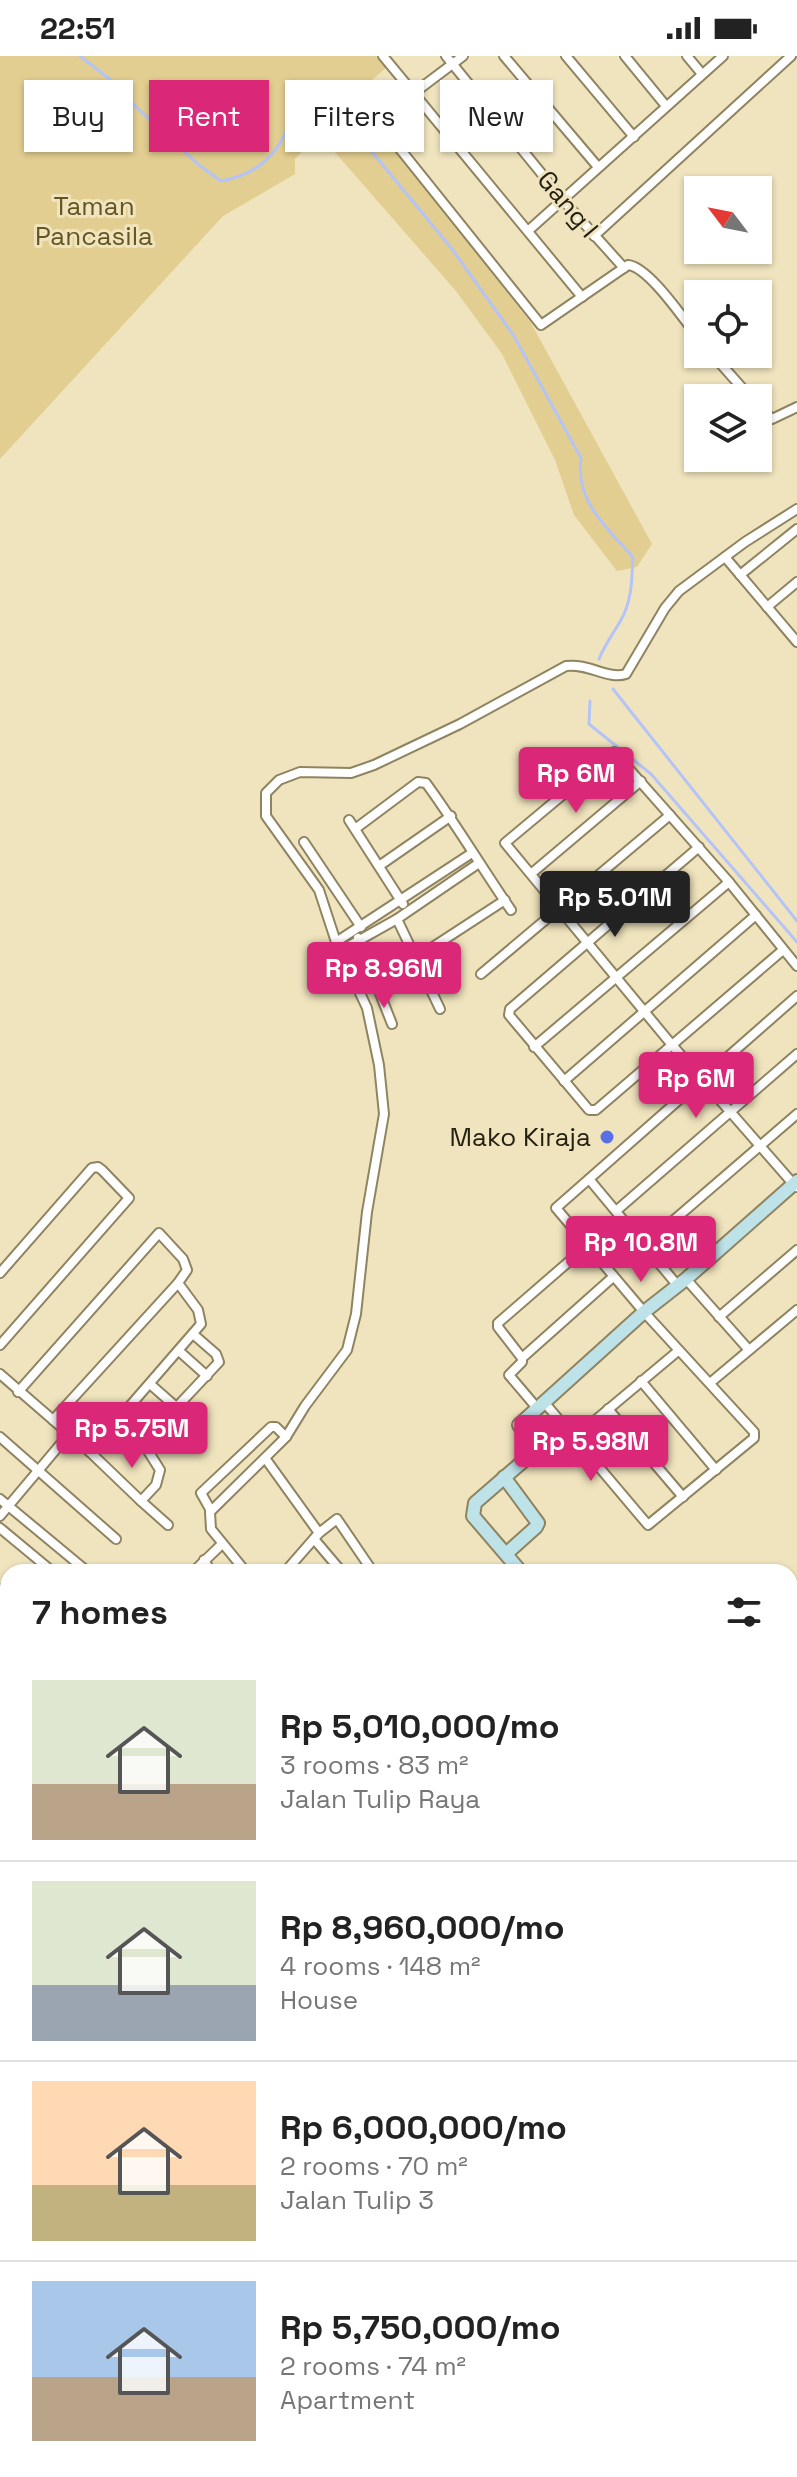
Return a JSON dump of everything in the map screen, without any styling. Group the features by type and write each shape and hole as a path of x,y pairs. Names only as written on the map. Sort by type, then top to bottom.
{"street":[{"path":"383,56 403,80"},
{"name":"Gang I","path":"446,56 594,236 624,268 633,265 640,268 684,320"},
{"path":"424,82 463,56"},
{"path":"504,56 598,167"},
{"path":"566,56 634,137"},
{"path":"625,56 666,106"},
{"path":"687,56 702,74"},
{"path":"529,230 723,56"},
{"path":"594,236 779,60 791,56"},
{"path":"424,105 582,297"},
{"path":"402,152 541,325 624,268"},
{"path":"724,368 739,384"},
{"path":"772,419 797,407"},
{"path":"210,1509 286,1437 347,1350 384,1114 379,1065 367,1008 338,947 319,890 266,816 266,793 279,780 300,772 351,773 374,765 460,724 560,668 581,664 616,677 626,674 673,597 725,557 797,509"},
{"path":"740,575 797,529"},
{"path":"725,557 797,642"},
{"path":"767,607 797,582"},
{"path":"515,1564 473,1516 472,1509 535,1451 518,1427 644,1312 796,1184 701,1079 505,843 614,752 729,882 797,966"},
{"path":"355,829 422,781 451,816 511,910"},
{"path":"532,873 641,781"},
{"path":"481,974 670,815"},
{"path":"379,866 451,816"},
{"path":"349,820 407,913"},
{"path":"304,842 358,928 359,942 392,1024"},
{"path":"699,847 508,1012 534,1047 589,1110 596,1110 783,950"},
{"path":"338,947 358,928 472,853"},
{"path":"338,947 359,942 479,863"},
{"path":"534,1047 729,882"},
{"path":"416,958 505,900"},
{"path":"564,1081 756,915"},
{"path":"397,919 440,1009"},
{"path":"613,1277 522,1358 522,1362 509,1375 574,1438 647,1525 716,1470 755,1434 678,1351 556,1208 797,996"},
{"path":"616,1211 797,1054"},
{"path":"645,1245 797,1114"},
{"path":"0,1273 92,1168 102,1170 129,1198 0,1345"},
{"path":"589,1179 645,1245 749,1350"},
{"path":"18,1392 159,1233 185,1263 187,1270 53,1420"},
{"path":"522,1358 498,1327 499,1321 588,1245"},
{"path":"719,1317 797,1250"},
{"path":"90,1452 201,1326 192,1299 178,1283"},
{"path":"710,1383 797,1310"},
{"path":"143,1443 219,1362 219,1357 193,1334"},
{"path":"179,1351 207,1376"},
{"path":"574,1438 678,1351"},
{"path":"0,1374 168,1525"},
{"path":"641,1381 716,1470"},
{"path":"150,1384 175,1406"},
{"path":"608,1409 683,1497"},
{"path":"118,1418 143,1443 159,1465 160,1478 141,1501"},
{"path":"239,1564 209,1526 210,1509 201,1493 271,1427 276,1427 286,1437"},
{"path":"0,1516 69,1434"},
{"path":"0,1437 116,1539"},
{"path":"265,1458 336,1564"},
{"path":"234,1460 247,1476"},
{"path":"504,1477 538,1523 507,1553"},
{"path":"0,1499 78,1564"},
{"path":"292,1564 316,1536 338,1519 368,1564"},
{"path":"0,1528 43,1564"},
{"path":"200,1564 222,1544"},
{"path":"204,1560 206,1564"}],"green space":[{"name":"Taman Pancasila","path":"0,56 376,56 386,68 372,80 285,80 285,152 302,152 295,159 295,174 223,216 0,459"},
{"path":"335,152 397,152 531,323 652,544 637,567 617,571 574,515 555,460 502,354 456,291"}],"waterway":[{"path":"80,56 121,88 135,106 199,165 221,181 246,174 266,160 281,142 291,118 316,107 345,119 452,249 514,336 581,458 580,473 588,500 603,524 633,557 627,605 599,659"},
{"path":"613,689 797,921"},
{"path":"590,701 589,724 651,774 797,942"}],"place":[{"name":"Mako Kiraja","path":"607,1137"}]}
